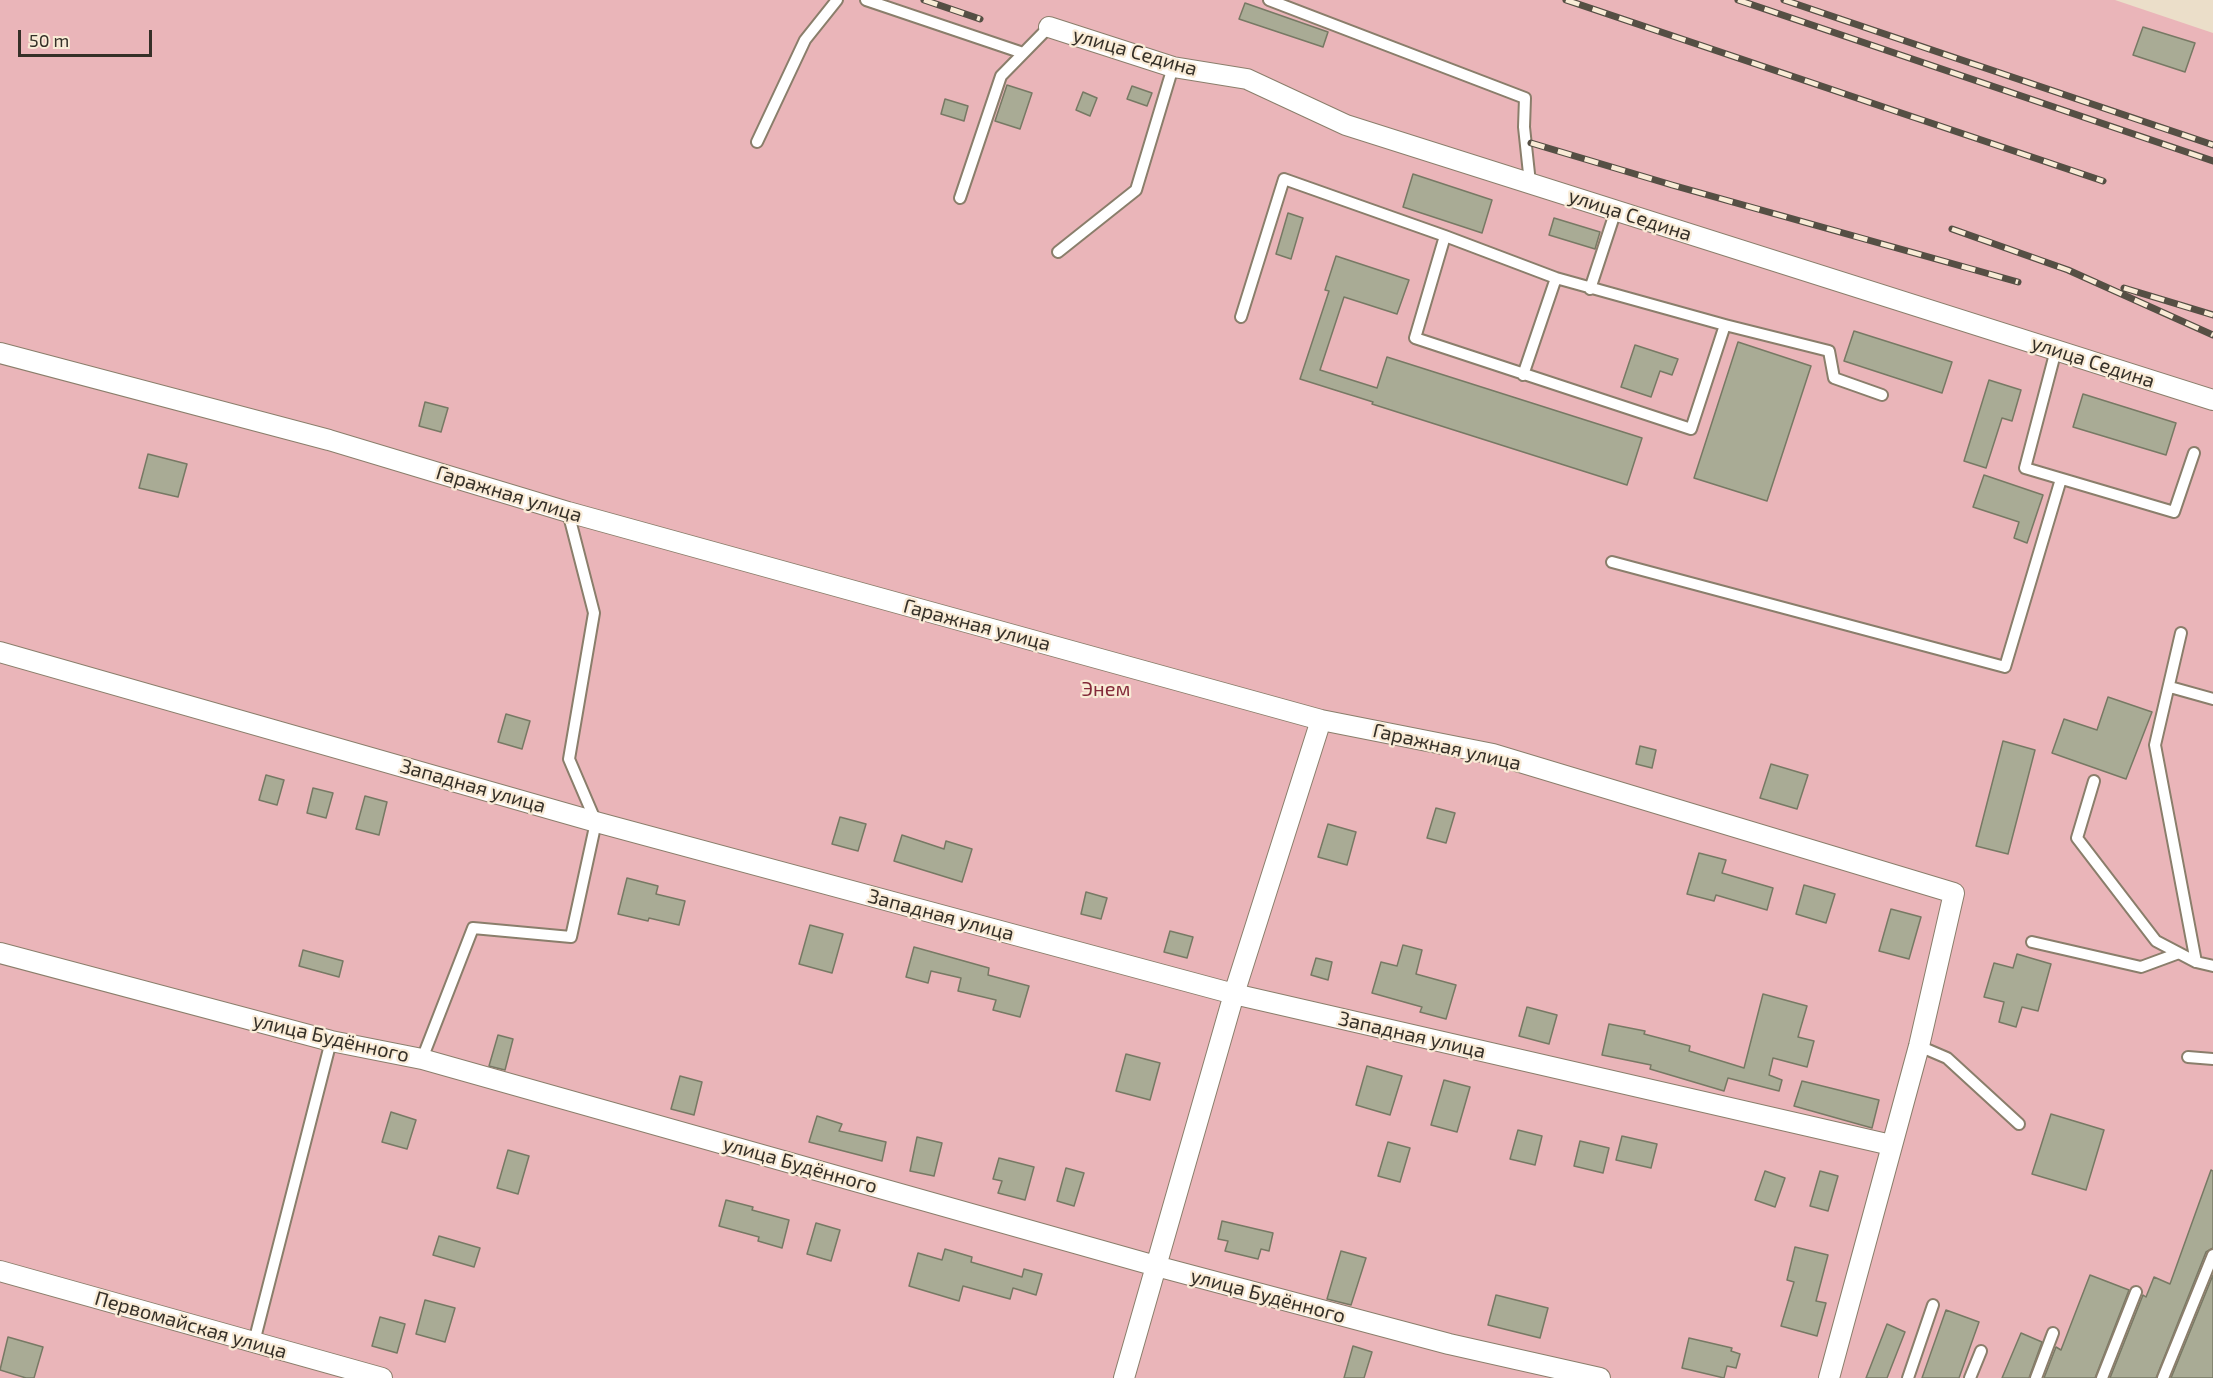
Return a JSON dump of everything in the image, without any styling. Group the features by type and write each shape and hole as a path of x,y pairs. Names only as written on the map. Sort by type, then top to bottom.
{"street":[{"name":"улица Седина","path":"1049,27 1173,67 1247,79 1346,125 2213,400"},
{"name":"Гаражная улица","path":"0,353 329,440 568,512 1321,720 1493,754 1954,893 1919,1046"},
{"name":"Западная улица","path":"0,652 597,822 1234,994 1891,1145"},
{"path":"1124,1378 1234,994 1321,720"},
{"name":"улица Будённого","path":"0,952 330,1041 422,1059 1156,1266 1449,1344 1600,1378"},
{"path":"1829,1378 1919,1046"},
{"name":"Первомайская улица","path":"0,1271 382,1378"}],"lane":[{"path":"757,142 805,40 837,0"},
{"path":"866,0 1023,53"},
{"path":"1269,0 1525,98 1525,134 1530,183"},
{"path":"960,198 1001,76 1049,27"},
{"path":"1058,252 1136,190 1173,67"},
{"path":"1241,317 1284,179 1590,289 1829,351 1834,378 1882,395"},
{"path":"1590,289 1616,210"},
{"path":"1445,236 1415,338 1691,429 1725,325"},
{"path":"1523,375 1556,278"},
{"path":"2056,350 2025,468 2174,512 2194,453"},
{"path":"1612,562 2005,667 2061,479"},
{"path":"422,1059 473,928 571,937 597,822 569,759 594,613 568,512"},
{"path":"2181,633 2155,745 2196,962"},
{"path":"2170,687 2213,699"},
{"path":"2094,781 2077,838 2156,941 2196,962 2213,966"},
{"path":"2032,942 2140,967 2179,953"},
{"path":"254,1342 330,1041"},
{"path":"1919,1046 1947,1058 2019,1124"},
{"path":"2188,1057 2213,1059"},
{"path":"2163,1378 2213,1255"},
{"path":"2102,1378 2136,1292"},
{"path":"1908,1378 1934,1305"},
{"path":"2036,1378 2053,1333"},
{"path":"1970,1378 1981,1351"}],"green space":[{"name":"Энем","path":"0,0 2115,0 2213,33 2213,1378 0,1378"}],"building":[{"path":"1245,3 1328,32 1323,47 1239,19"},
{"path":"2143,27 2195,43 2185,72 2133,55"},
{"path":"1007,85 1032,93 1020,129 995,121"},
{"path":"1132,86 1152,93 1147,106 1127,99"},
{"path":"1083,92 1097,98 1090,116 1076,110"},
{"path":"945,99 968,106 964,121 941,114"},
{"path":"1413,174 1492,200 1482,233 1403,207"},
{"path":"1288,213 1303,218 1291,259 1276,254"},
{"path":"1554,218 1600,232 1595,249 1549,235"},
{"path":"1336,256 1409,280 1397,314 1344,297 1320,370 1377,388 1387,357 1642,438 1627,485 1300,379 1329,291 1325,290"},
{"path":"1854,331 1952,362 1942,393 1844,361"},
{"path":"1738,342 1811,366 1767,501 1694,478"},
{"path":"1635,345 1678,359 1672,375 1660,371 1651,397 1621,387"},
{"path":"1989,380 2021,390 2012,421 2002,418 1986,468 1964,461"},
{"path":"2083,394 2176,423 2166,455 2073,427"},
{"path":"425,402 448,408 441,432 419,426"},
{"path":"148,454 187,464 178,497 139,488"},
{"path":"1984,475 2043,495 2027,543 2014,538 2019,522 1973,507"},
{"path":"2108,697 2152,712 2126,779 2052,753 2064,719 2097,730"},
{"path":"506,714 530,721 522,749 498,742"},
{"path":"2003,741 2035,750 2008,854 1976,846"},
{"path":"1640,746 1656,750 1652,768 1636,764"},
{"path":"1771,764 1808,775 1797,809 1760,798"},
{"path":"266,775 284,780 277,805 259,800"},
{"path":"313,788 333,793 326,818 307,813"},
{"path":"365,796 387,802 379,835 356,829"},
{"path":"1436,808 1455,813 1446,843 1427,838"},
{"path":"840,817 866,824 858,851 832,844"},
{"path":"1328,824 1356,832 1347,865 1318,857"},
{"path":"902,835 944,849 946,841 972,849 962,882 894,861"},
{"path":"1699,853 1726,860 1722,873 1773,888 1767,910 1716,895 1714,901 1687,894"},
{"path":"627,878 658,886 656,894 685,901 679,925 618,914"},
{"path":"1804,885 1835,894 1826,923 1796,914"},
{"path":"1086,892 1107,898 1101,919 1081,914"},
{"path":"1891,909 1921,917 1909,959 1879,951"},
{"path":"810,925 843,934 832,973 799,964"},
{"path":"1170,931 1193,937 1187,958 1164,952"},
{"path":"1403,945 1422,950 1416,974 1456,985 1446,1019 1420,1012 1422,1007 1372,993 1381,962 1397,966"},
{"path":"914,947 989,968 988,975 1029,986 1020,1017 993,1010 996,1000 958,991 961,978 931,971 928,983 906,977"},
{"path":"303,950 343,961 339,977 299,966"},
{"path":"2017,954 2051,964 2038,1011 2022,1007 2016,1027 1999,1022 2004,1002 1984,997 1994,963 2013,968"},
{"path":"1316,958 1332,962 1328,980 1311,975"},
{"path":"1763,994 1807,1006 1798,1037 1814,1041 1807,1067 1773,1058 1769,1075 1782,1080 1779,1091 1728,1078 1724,1091 1650,1069 1651,1065 1602,1055 1609,1024 1645,1031 1644,1034 1690,1046 1689,1051 1744,1068"},
{"path":"1527,1007 1557,1015 1549,1044 1519,1036"},
{"path":"498,1035 513,1039 505,1070 489,1066"},
{"path":"1126,1054 1160,1063 1150,1100 1116,1091"},
{"path":"1367,1066 1402,1076 1390,1115 1356,1105"},
{"path":"680,1076 702,1082 694,1115 671,1109"},
{"path":"1444,1080 1470,1087 1457,1132 1431,1125"},
{"path":"1802,1081 1879,1100 1872,1128 1794,1106"},
{"path":"391,1112 416,1120 407,1149 382,1142"},
{"path":"2051,1114 2104,1130 2086,1190 2032,1174"},
{"path":"817,1116 842,1124 839,1131 886,1142 882,1161 809,1142"},
{"path":"1518,1130 1542,1136 1535,1165 1510,1159"},
{"path":"1622,1136 1657,1144 1651,1168 1616,1160"},
{"path":"917,1137 942,1143 934,1176 910,1171"},
{"path":"1580,1141 1609,1148 1603,1173 1574,1166"},
{"path":"1388,1142 1410,1148 1400,1182 1378,1176"},
{"path":"508,1150 529,1156 518,1194 497,1188"},
{"path":"999,1158 1034,1167 1025,1200 998,1193 1002,1181 993,1179"},
{"path":"1066,1168 1084,1173 1074,1206 1057,1201"},
{"path":"2211,1170 2213,1171 2213,1248 2206,1252 2156,1378 2110,1378 2143,1295 2146,1297 2154,1277 2170,1284"},
{"path":"1765,1171 1785,1178 1775,1207 1755,1200"},
{"path":"1820,1171 1838,1176 1828,1211 1810,1206"},
{"path":"726,1200 789,1220 782,1248 758,1241 759,1237 719,1226"},
{"path":"1222,1221 1273,1233 1269,1251 1261,1249 1258,1259 1225,1251 1228,1241 1218,1239"},
{"path":"816,1223 840,1230 831,1261 807,1254"},
{"path":"439,1236 480,1248 474,1267 433,1255"},
{"path":"1795,1247 1828,1255 1816,1301 1826,1303 1817,1336 1781,1326 1794,1282 1787,1280"},
{"path":"945,1249 972,1257 971,1262 1022,1277 1024,1269 1042,1274 1036,1295 1013,1288 1010,1299 963,1286 959,1301 909,1286 918,1253 942,1260"},
{"path":"1341,1251 1366,1258 1351,1305 1327,1299"},
{"path":"2090,1275 2129,1290 2095,1378 2044,1378 2056,1347 2061,1350"},
{"path":"2213,1275 2213,1378 2171,1378"},
{"path":"1496,1295 1548,1308 1540,1338 1488,1325"},
{"path":"425,1300 455,1308 445,1342 416,1334"},
{"path":"1946,1310 1979,1322 1959,1378 1922,1378"},
{"path":"380,1317 405,1324 397,1353 372,1346"},
{"path":"1887,1324 1905,1332 1887,1378 1866,1378"},
{"path":"2021,1333 2042,1342 2029,1378 2002,1378"},
{"path":"8,1337 43,1347 34,1378 26,1378 0,1370"},
{"path":"1689,1338 1732,1348 1731,1351 1740,1354 1736,1368 1727,1366 1724,1378 1682,1368"},
{"path":"1353,1346 1372,1352 1364,1378 1344,1378"}],"railway":[{"path":"924,0 980,19"},
{"path":"1566,0 2103,181"},
{"path":"1738,0 2213,161"},
{"path":"1784,0 2213,145"},
{"path":"1531,143 2018,282"},
{"path":"1952,229 2068,270 2213,335"},
{"path":"2124,288 2213,315"}]}
